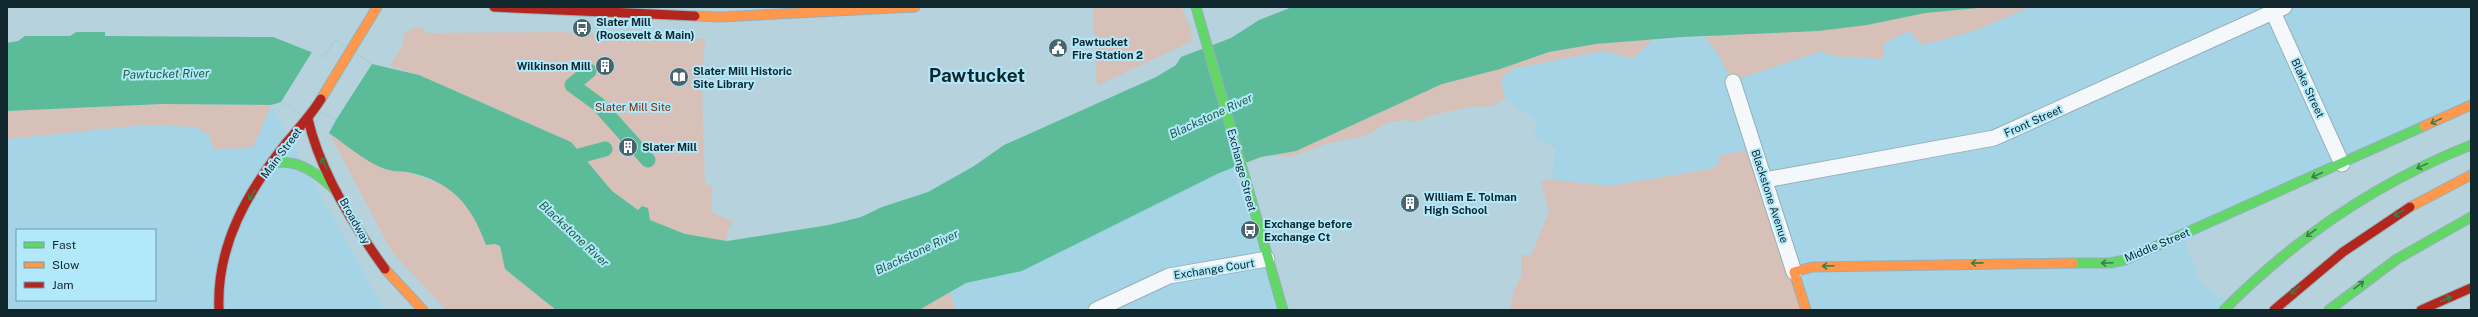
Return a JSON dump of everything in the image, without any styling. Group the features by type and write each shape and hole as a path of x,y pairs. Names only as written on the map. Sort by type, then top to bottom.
{"main road":[{"name":"Main Street","path":"219,310 218,278 227,239 272,163 308,119 377,7"},
{"path":"494,7 731,17 915,7"},
{"name":"Exchange Street","path":"1196,7 1206,37 1267,259 1283,310"},
{"name":"Middle Street","path":"1794,272 1824,266 2118,262 2342,164 2471,105"},
{"name":"Broadway","path":"308,119 315,145 374,254 396,283 423,310"},
{"path":"2224,310 2266,268 2341,212 2409,172 2471,145"},
{"path":"272,163 288,160 297,163 323,179 342,197"},
{"path":"2274,310 2310,277 2364,236 2416,204 2471,175"},
{"path":"2329,310 2363,282 2407,251 2471,217"},
{"path":"374,254 401,302"},
{"name":"Blackstone Avenue","path":"1794,272 1806,310"},
{"path":"2421,310 2471,288"}],"street":[{"name":"Blake Street","path":"2278,10 2342,164"},
{"name":"Front Street","path":"1765,180 1994,138 2278,10"},
{"name":"Blackstone Avenue","path":"1733,82 1794,272"},
{"name":"Exchange Court","path":"1096,310 1169,276 1267,259"}],"shaded area":[{"path":"2030,7 2471,7 2471,106 2185,241 2200,283 2230,302 2225,310 1801,310 1719,164 1711,168 1610,186 1551,180 1556,149 1534,137 1537,120 1505,99 1501,79 1514,68 1605,51 1632,59 1652,41 1705,38 1717,52 1782,63 1822,51 1832,56 1883,59 1884,43 1909,31 1922,44 1974,31"},
{"path":"271,105 384,310 7,310 7,139 144,125 196,127 209,135 253,148"},
{"path":"1230,158 1279,310 956,310 950,292 1008,256"}],"green space":[{"path":"1093,7 1181,7 1190,26 1192,41 1097,86"},
{"path":"1838,7 2030,7 1974,31 1922,45 1909,31 1884,43 1883,59 1832,56 1822,51 1732,81 1717,52 1705,38"},
{"name":"Slater Mill Site","path":"415,27 421,28 428,33 559,32 705,39 702,83 705,189 708,184 712,187 712,213 735,222 729,227 726,241 685,234 650,220 612,191 571,142 419,75 390,66 403,44 404,34"},
{"path":"1643,36 1652,41 1632,59 1605,51 1514,68 1501,79 1505,99 1492,106 1469,107 1433,115 1415,122 1408,120 1389,122 1368,135 1326,144 1289,157 1268,155 1238,166 1522,44"},
{"path":"162,104 271,105 253,148 213,149 209,135 196,127 144,125 7,139 7,111"},
{"path":"329,133 360,155 446,186 471,210 483,237 500,246 505,269 557,310 446,310 392,252"},
{"path":"1751,150 1801,310 1510,310 1513,293 1521,276 1521,255 1531,255 1549,213 1541,181 1554,180 1610,186 1711,169 1719,164 1719,155"},
{"path":"950,292 956,310 867,310"}],"water":[{"path":"1292,7 1989,7 1925,13 1867,25 1818,31 1683,37 1596,44 1549,52 1500,69 1442,84 1296,151 1261,157 1219,173 1022,271 966,283 919,310 556,310 505,269 500,246 495,244 486,245 474,218 457,196 436,181 407,172 389,170 373,164 329,133 336,120 322,112 315,123 281,102 271,105 162,104 7,111 7,43 18,41 25,36 70,36 76,32 105,32 105,36 273,37 324,57 335,40 372,64 419,75 571,142 612,191 638,210 642,206 648,208 650,220 685,234 727,241 829,225 861,217 882,207 928,192 974,166 1004,145 1156,77 1176,65 1181,57 1231,38 1259,20"}],"pier":[{"path":"335,40 372,64 336,120 322,112 315,123 281,102 312,52 324,57"}],"waterway":[{"path":"589,71 572,85 598,104 648,160"},
{"path":"565,164 575,157 605,149"}],"traffic: fast":[{"path":"1196,7 1283,310"},
{"path":"2073,263 2110,263 2125,260 2424,126"},
{"path":"2224,310 2280,259 2339,214 2402,177 2471,145"},
{"path":"272,163 290,163 306,168 334,189"},
{"path":"2329,310 2397,259 2471,217"}],"traffic: slow":[{"path":"321,99 377,7"},
{"path":"695,16 719,17 915,7"},
{"path":"2424,126 2471,105"},
{"path":"2410,207 2471,175"},
{"path":"1806,310 1794,272 1812,267 2073,263"},
{"path":"385,269 423,310"}],"traffic: jam":[{"path":"494,7 695,16"},
{"path":"219,310 219,286 223,263 237,220 260,180 273,161 321,99"},
{"path":"308,119 313,139 329,178 361,234 385,269"},
{"path":"2274,310 2343,252 2410,207"},
{"path":"2421,310 2471,288"}],"place":[{"name":"Slater Mill (Roosevelt & Main)","path":"582,28"},
{"name":"Pawtucket Fire Station 2","path":"1058,48"},
{"name":"Wilkinson Mill","path":"605,66"},
{"name":"Slater Mill Historic Site Library","path":"679,77"},
{"name":"Slater Mill","path":"628,147"},
{"name":"William E. Tolman High School","path":"1410,203"},
{"name":"Exchange before Exchange Ct","path":"1250,230"}],"district":[{"name":"Pawtucket","path":"977,75"}],"water label":[{"name":"Pawtucket River","path":"166,74"},
{"name":"Blackstone River","path":"1211,116"},
{"name":"Blackstone River","path":"574,234"},
{"name":"Blackstone River","path":"917,252"}]}
